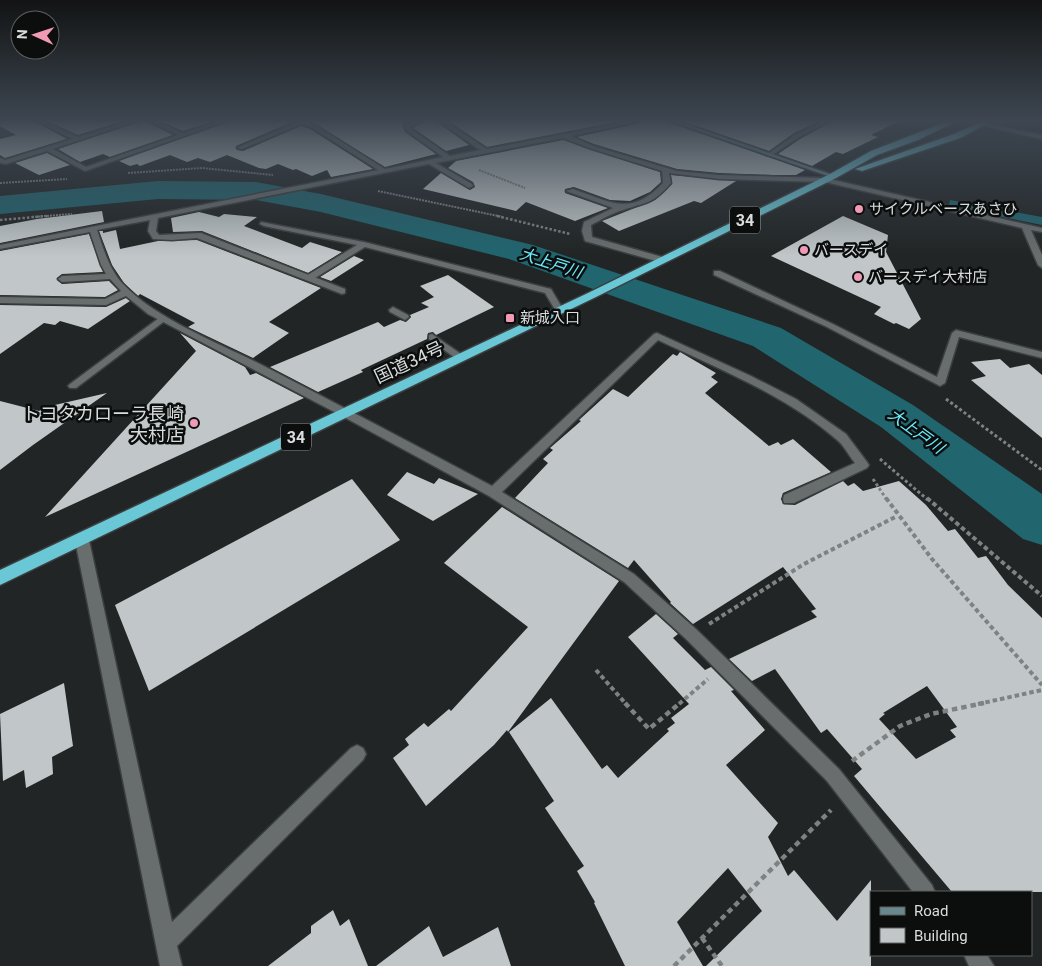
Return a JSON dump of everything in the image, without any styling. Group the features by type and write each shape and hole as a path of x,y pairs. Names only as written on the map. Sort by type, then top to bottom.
{"highway":[{"name":"国道34号","path":"0,578 592,295 850,166"},
{"name":"国道34号","path":"829,178 865,166"}],"street":[{"path":"376,166 385,172"},
{"path":"0,247 415,166"},
{"path":"436,166 469,186"},
{"path":"652,166 676,173 719,177 829,178"},
{"path":"798,166 829,178 1042,230"},
{"path":"660,261 584,238 587,224 620,208 643,204 655,196 667,183 665,170"},
{"path":"570,191 620,208"},
{"path":"154,217 152,231 156,237 172,238 198,234 342,291"},
{"path":"1026,227 1042,265"},
{"path":"93,229 105,265 112,276 127,292 151,312 346,412 493,493 629,578 692,635 833,775 924,891"},
{"path":"62,279 112,276"},
{"path":"2,301 106,302 127,292"},
{"path":"493,493 657,336 747,378 792,402 842,437 863,465 789,499"},
{"path":"82,540 171,966"},
{"path":"166,942 357,754"},
{"path":"975,956 983,966"}],"lane":[{"path":"264,224 364,244 548,291 560,310"},
{"path":"309,278 364,244"},
{"path":"717,273 809,314 895,357 940,383 956,333 1042,355"},
{"path":"393,310 405,317"},
{"path":"73,386 163,318"},
{"path":"432,337 461,358"}],"path":[{"path":"472,166 525,188"},
{"path":"122,174 202,168 251,171 280,176"},
{"path":"0,183 75,179"},
{"path":"378,190 516,220 584,238"},
{"path":"940,383 945,398 1042,470"},
{"path":"873,453 1042,596"},
{"path":"863,465 897,516 944,574 1042,685"},
{"path":"692,635 804,564 897,516"},
{"path":"596,670 649,729 723,666"},
{"path":"833,775 900,726 931,714 1042,690"},
{"path":"674,966 848,794"},
{"path":"702,938 722,966"}],"water":[{"path":"950,200 1042,217 1042,225 949,206"}],"building":[{"path":"21,166 67,166 39,175"},
{"path":"254,166 273,166 266,169"},
{"path":"283,166 368,166 373,169 331,177 327,170 312,176 296,169 293,170"},
{"path":"450,166 642,166 660,172 661,182 650,192 630,201 610,200 574,187 565,189 565,193 608,208 575,221 526,202 516,211 423,189 441,173 470,190 475,187 473,182 448,168"},
{"path":"667,166 794,166 805,170 796,175 774,175 677,169"},
{"path":"671,175 736,181 701,203 694,201 619,231 602,221 655,200 672,184"},
{"path":"102,211 104,222 0,243 0,226 37,219"},
{"path":"199,212 219,217 224,214 257,217 244,226 302,248 310,242 342,252 308,273 202,231 173,232 171,218"},
{"name":"バースデイ大村店","path":"843,216 888,235 886,252 921,319 909,329 874,314 881,307 771,256"},
{"path":"116,230 120,249 158,241 197,240 321,288 269,322 289,333 253,358 188,327 195,323 140,294 138,296 124,283 112,265 99,231 103,231 103,233"},
{"path":"89,234 103,272 62,274 57,280 62,284 109,281 118,290 105,297 0,295 0,251"},
{"path":"354,256 364,260 331,281 320,277"},
{"path":"448,275 494,307 436,335 433,332 428,333 427,339 361,370 363,372 318,392 270,367 378,322 384,327 400,320 406,322 411,317 410,315 429,307 421,303 434,297 420,286"},
{"path":"126,298 130,301 88,329 60,321 55,325 44,323 0,354 0,305 106,307"},
{"path":"180,333 245,367 250,375 256,373 304,398 45,517 196,351"},
{"path":"680,352 716,373 711,377 718,382 705,393 769,446 778,442 781,445 793,439 831,472 783,493 781,499 783,504 795,505 843,481 848,486 854,483 863,491 899,481 926,505 948,531 955,529 978,558 986,556 1008,585 1042,618 1042,892 951,891 854,776 862,769 827,729 821,733 775,669 752,681 729,659 817,617 811,611 816,609 783,567 693,624 670,603 634,560 628,568 515,498 548,463 543,459 553,450 550,448 613,389 628,397 673,354 677,356","holes":["927,686 957,727 950,730 956,737 916,759 879,719 885,714 883,713"]},
{"path":"1000,359 1010,368 1029,364 1042,375 1042,438 971,380 986,376 971,362"},
{"path":"107,393 0,470 0,401 39,411 46,407"},
{"path":"407,472 434,484 439,478 478,494 433,521 387,495"},
{"path":"352,479 400,540 149,691 115,605"},
{"path":"502,507 619,581 508,732 507,730 494,745 426,806 393,758 409,745 405,739 424,723 428,727 449,709 451,711 528,627 444,563"},
{"path":"656,614 678,634 673,638 705,670 711,667 734,690 731,691 765,730 726,765 778,823 768,837 788,876 794,870 837,921 871,880 871,966 706,966 762,911 728,868 677,922 703,966 625,966 595,902 577,871 584,866 545,808 554,801 509,732 551,698 602,769 607,765 618,778 669,731 667,729 675,723 671,718 689,704 628,637"},
{"path":"64,683 73,746 52,757 53,774 26,788 24,770 3,781 0,714"},
{"path":"333,910 340,926 349,919 368,966 268,966 311,933 311,926"},
{"path":"429,926 443,957 498,927 511,966 376,966"}],"waterway":[{"name":"大上戸川","path":"0,205 158,190 256,191 321,203 521,252 767,337 897,416 1042,523"}],"place":[{"name":"サイクルベースあさひ","path":"859,209"},
{"name":"バースデイ","path":"804,250"},
{"name":"バースデイ大村店","path":"858,277"},
{"name":"新城入口","path":"510,318"},
{"name":"トヨタカローラ長崎 大村店","path":"194,423"}]}
